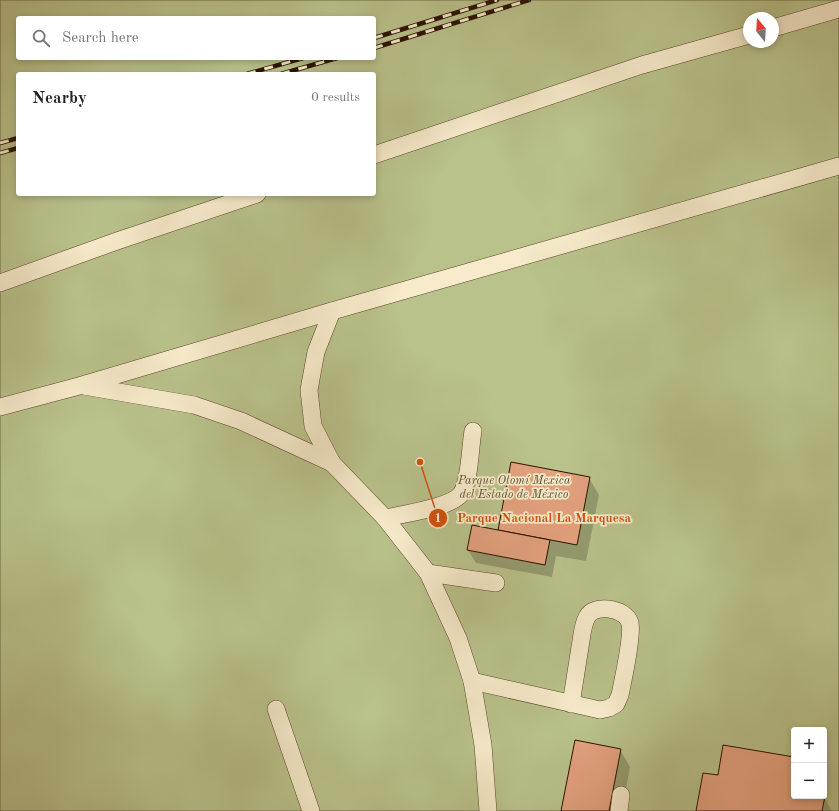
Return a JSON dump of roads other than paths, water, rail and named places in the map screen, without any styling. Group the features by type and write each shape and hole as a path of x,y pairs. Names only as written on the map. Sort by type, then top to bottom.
{"lane":[{"path":"779,26 839,9"},
{"path":"376,154 642,65 743,36"},
{"path":"0,407 80,386 332,310 839,166"},
{"path":"0,283 117,241 251,196"},
{"path":"332,310 316,352 309,390 313,426 332,463 385,518 428,573 458,638 472,681 483,745 488,811"},
{"path":"80,386 194,405 242,421 332,463"},
{"path":"385,518 455,500 461,494 465,485 473,431"},
{"path":"428,573 496,583"},
{"path":"472,681 571,704 600,710 609,708 616,704 620,695 629,636 630,624 627,617 622,613 600,609 587,616 583,629 571,704"},
{"path":"276,709 311,811"}],"railway":[{"path":"376,37 497,0"},
{"path":"376,47 529,0"},
{"path":"254,72 296,60"},
{"path":"288,72 330,60"},
{"path":"0,143 16,139"},
{"path":"0,153 16,149"}],"place":[{"name":"Parque Nacional La Marquesa","path":"420,462"}],"park label":[{"name":"Parque Otomí Mexica del Estado de México","path":"514,487"}]}
